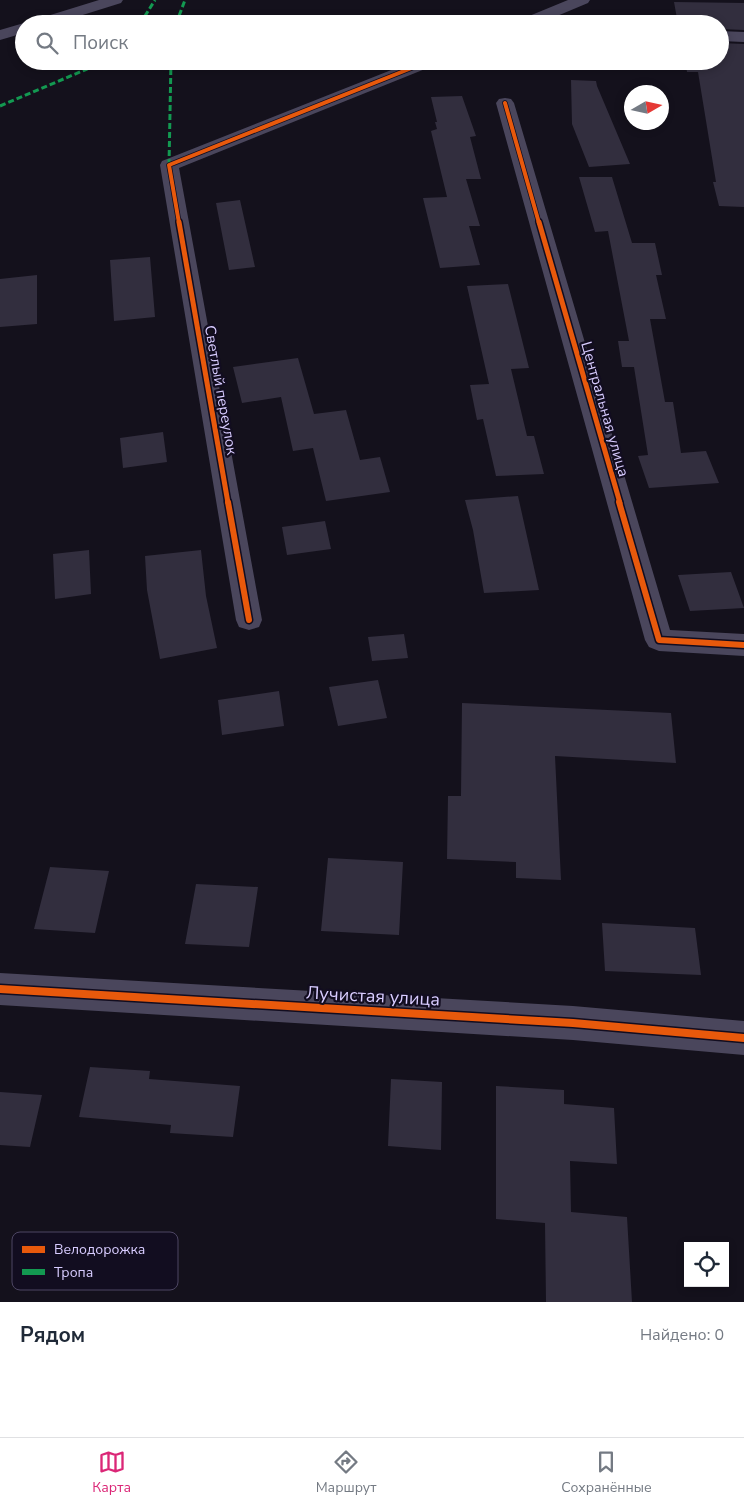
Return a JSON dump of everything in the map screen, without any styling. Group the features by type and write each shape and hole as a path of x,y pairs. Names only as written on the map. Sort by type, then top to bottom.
{"street":[{"path":"66,15 115,0"},
{"path":"545,15 582,0"},
{"path":"0,35 15,31"},
{"path":"729,36 744,37"},
{"name":"Светлый переулок","path":"249,620 169,165 406,70"},
{"name":"Центральная улица","path":"504,103 659,640 744,645"},
{"name":"Лучистая улица","path":"0,990 573,1022 744,1038"}],"building":[{"path":"674,2 744,3 744,30 729,29 729,15 676,15"},
{"path":"729,43 744,44 744,207 719,206 713,182 716,182 698,72 687,72 687,70 729,70"},
{"path":"571,80 596,81 630,164 589,167 572,124"},
{"path":"462,96 476,136 470,137 481,179 466,179 480,226 469,226 480,265 440,268 423,198 447,197 431,131 437,129 435,122 437,122 431,97"},
{"path":"579,177 612,177 632,243 655,243 662,275 656,275 666,319 650,319 665,402 673,402 681,453 706,451 719,483 649,488 638,456 648,455 634,367 622,367 618,341 629,341 608,231 595,232"},
{"path":"240,200 255,267 229,270 216,203"},
{"path":"150,257 155,317 114,321 110,260"},
{"path":"37,275 37,324 0,327 0,279"},
{"path":"508,284 529,368 511,369 527,436 534,436 544,474 496,476 483,419 477,420 470,385 489,384 467,286"},
{"path":"298,358 314,414 346,410 360,460 380,457 390,492 326,501 313,448 293,451 281,397 242,403 233,367"},
{"path":"163,432 167,462 123,468 120,438"},
{"path":"518,496 539,590 484,593 473,530 465,500"},
{"path":"325,521 331,549 287,555 282,527"},
{"path":"89,550 91,594 55,599 53,554"},
{"path":"201,550 206,596 217,648 160,659 147,590 145,556"},
{"path":"731,572 744,608 690,611 678,575"},
{"path":"404,634 408,658 372,661 368,637"},
{"path":"378,680 387,718 338,726 329,687"},
{"path":"279,691 284,726 222,735 218,700"},
{"path":"462,703 671,713 676,763 555,756 561,880 516,878 516,862 447,859 448,796 461,796"},
{"path":"328,858 403,862 399,935 321,931"},
{"path":"50,867 109,871 95,933 34,929"},
{"path":"196,884 258,887 249,947 185,944"},
{"path":"602,923 695,928 701,975 605,971"},
{"path":"90,1067 150,1071 149,1079 240,1086 233,1137 170,1133 171,1125 79,1117"},
{"path":"391,1079 442,1082 441,1150 388,1146"},
{"path":"496,1086 564,1090 564,1104 614,1108 617,1164 570,1161 571,1212 627,1217 632,1302 546,1302 545,1223 496,1219"},
{"path":"0,1092 42,1095 30,1147 0,1145"}],"marked path":[{"path":"146,15 155,0"},
{"path":"179,15 185,0"},
{"path":"0,106 85,70"},
{"path":"169,165 172,70"}],"cycle path":[{"path":"249,620 169,165 406,70"},
{"path":"505,103 659,640 744,645"},
{"path":"0,989 573,1023 744,1038"}]}
